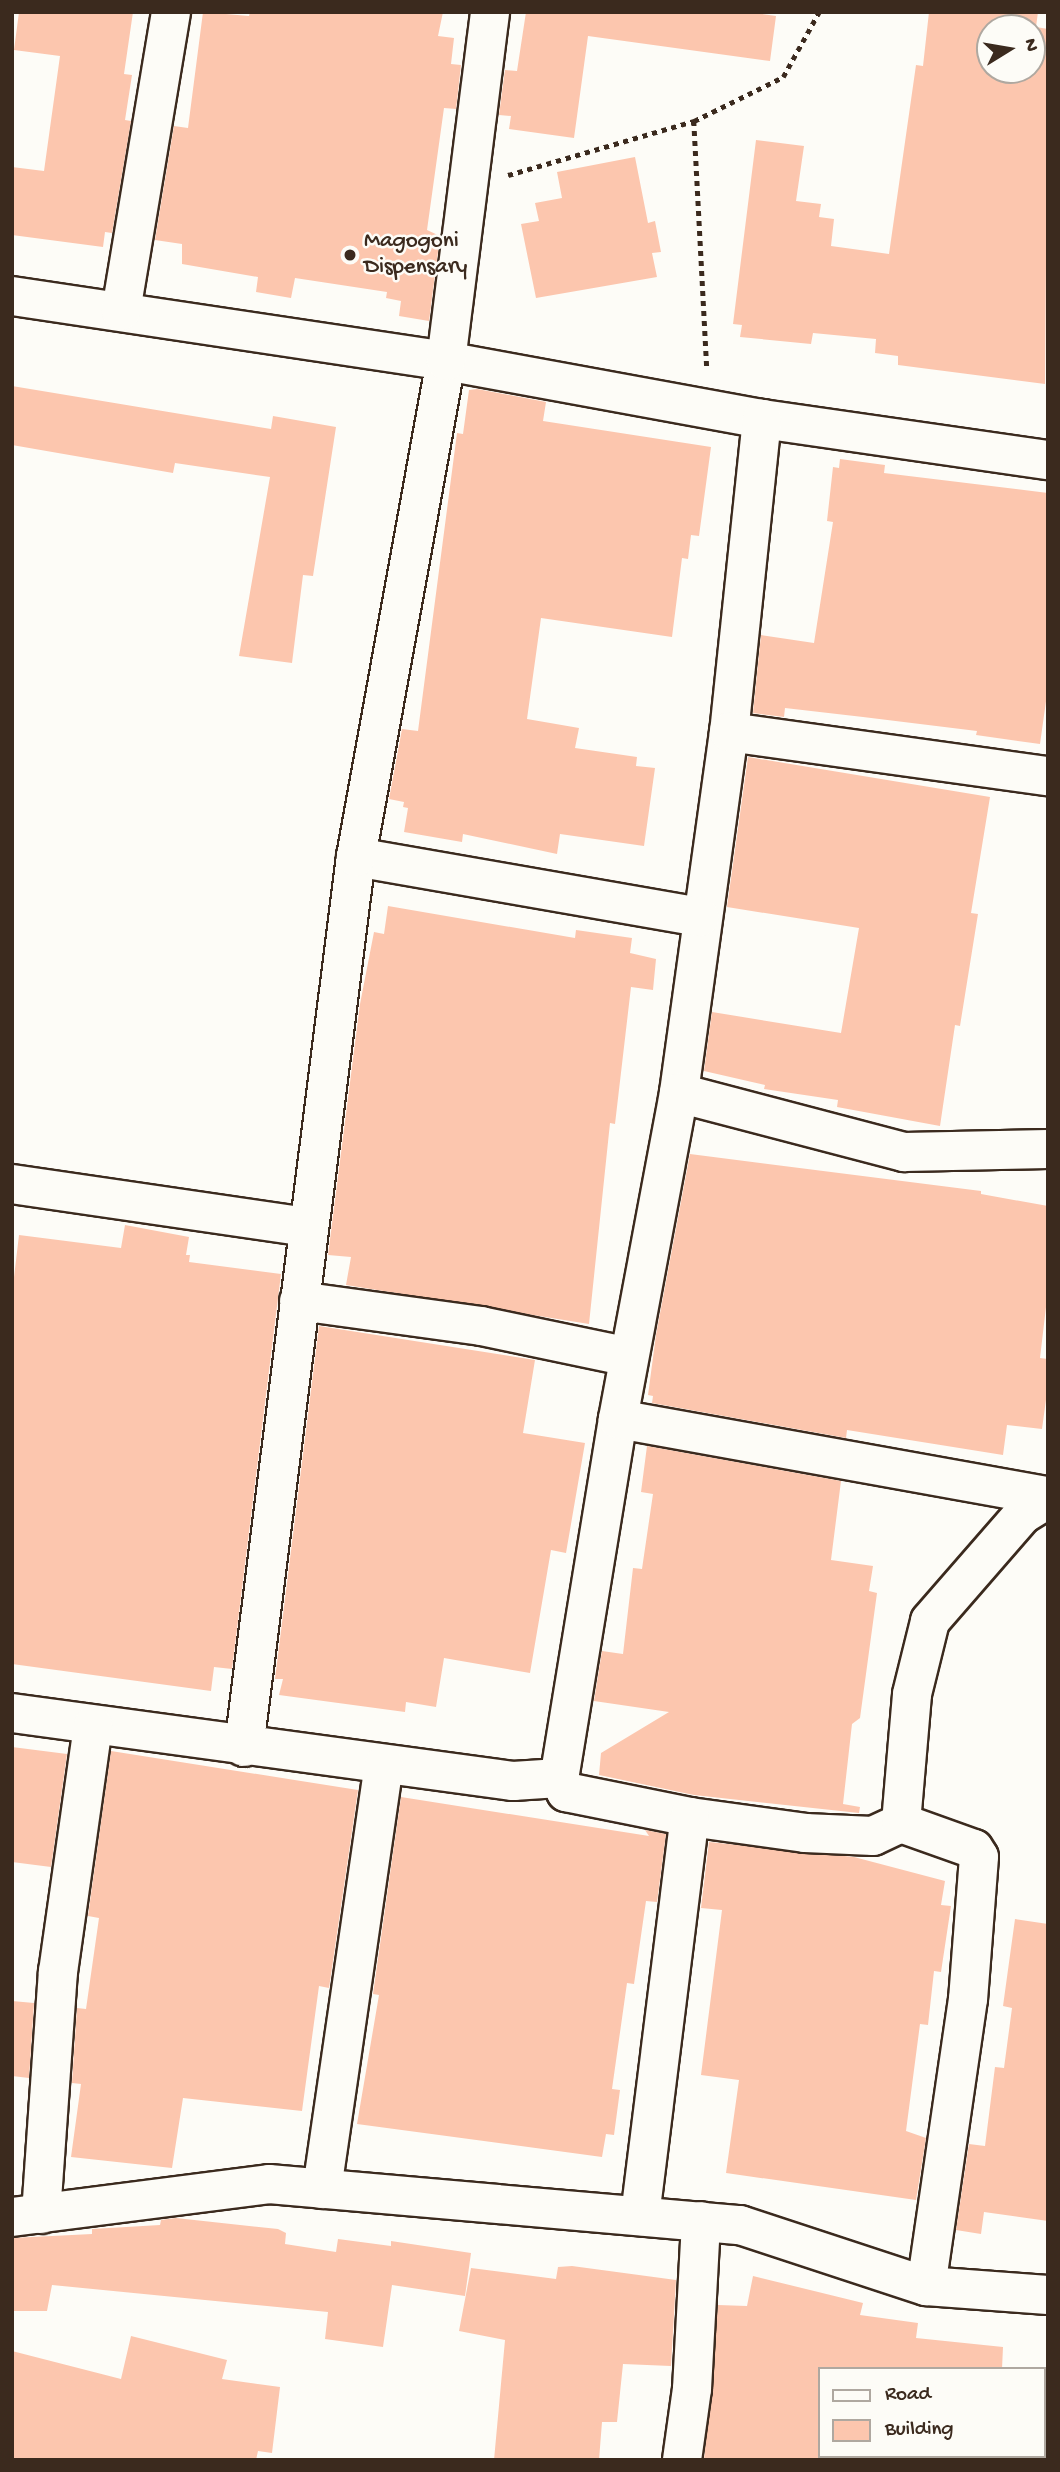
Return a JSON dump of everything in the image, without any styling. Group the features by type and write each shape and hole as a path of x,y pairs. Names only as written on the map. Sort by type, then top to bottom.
{"street":[{"path":"121,311 171,12"},
{"path":"244,1747 307,1227 356,857 446,361 490,12"},
{"path":"12,296 446,361 709,406 762,419 1048,460"},
{"path":"762,419 729,732 700,917 679,1093 618,1419 559,1778 566,1792 690,1817 805,1833 873,1836 901,1823 974,1849 979,1857 968,1999 926,2286"},
{"path":"729,732 1048,776"},
{"path":"356,857 700,917"},
{"path":"679,1093 904,1152 1048,1149"},
{"path":"12,1184 307,1227"},
{"path":"299,1301 481,1326 629,1357"},
{"path":"618,1419 1048,1498"},
{"path":"901,1823 912,1694 930,1621 1023,1515 1048,1498"},
{"path":"12,1713 244,1747 513,1781 559,1778"},
{"path":"93,1725 27,2216 270,2184 740,2225 926,2286 1048,2295"},
{"path":"322,2189 384,1765"},
{"path":"640,2216 690,1817"},
{"path":"682,2460 692,2389 701,2221"}],"path":[{"path":"467,186 694,121 783,77 819,12"},
{"path":"694,121 709,406"}],"building":[{"path":"19,12 133,12 124,74 132,75 125,120 131,121 112,233 105,232 103,247 12,235 12,167 44,171 60,56 14,50"},
{"path":"203,12 249,16 250,12 443,12 438,36 454,38 451,64 461,65 456,109 444,108 427,230 440,236 429,321 399,316 401,301 386,298 387,292 295,278 291,298 256,292 258,277 182,264 182,244 155,240 174,126 188,128"},
{"path":"526,12 749,12 776,16 770,61 588,36 574,138 509,129 511,116 499,115 505,70 517,71"},
{"path":"929,12 1038,12 976,14 976,84 1046,84 1048,29 1045,384 898,365 898,356 875,353 876,339 813,333 811,344 740,337 742,325 733,324 756,140 804,146 796,201 821,204 819,217 834,219 831,246 889,254 916,65 923,66"},
{"path":"635,157 648,223 655,221 661,252 652,253 657,277 536,298 521,224 539,221 535,203 562,198 557,172"},
{"path":"12,386 271,429 273,416 336,427 313,576 303,575 292,663 239,656 270,477 175,463 173,473 12,445"},
{"path":"477,389 546,402 543,421 711,447 699,536 691,535 688,559 682,558 672,637 541,618 527,719 579,728 575,748 637,757 636,766 655,768 644,846 560,834 557,854 463,834 462,842 404,832 408,808 403,807 404,802 389,799 402,729 418,731 457,433 463,434 469,390"},
{"path":"840,459 885,465 884,473 1048,493 1048,687 1040,744 976,735 977,731 785,708 784,717 753,713 761,635 814,643 833,522 827,521 833,467 839,468"},
{"path":"748,757 990,797 971,913 978,914 960,1026 955,1025 940,1126 837,1107 838,1100 764,1089 765,1085 704,1071 712,1012 841,1033 859,928 727,907"},
{"path":"388,906 575,938 576,930 632,938 630,953 656,959 653,990 631,987 615,1124 610,1123 589,1324 346,1285 351,1257 328,1255 360,1004 374,932 384,934"},
{"path":"690,1154 981,1191 981,1194 1048,1206 1048,1290 1040,1358 1048,1359 1048,1385 1042,1429 1007,1425 1003,1455 847,1430 846,1438 652,1403 653,1396 648,1395 656,1335"},
{"path":"125,1225 189,1237 186,1255 190,1255 189,1262 281,1274 232,1669 214,1667 211,1691 12,1664 12,1294 19,1235 121,1248"},
{"path":"319,1326 535,1360 523,1433 585,1443 566,1553 551,1550 530,1673 444,1658 436,1707 406,1702 405,1712 279,1695 283,1679 275,1679"},
{"path":"647,1446 841,1481 831,1560 873,1566 869,1591 877,1593 860,1718 852,1724 843,1804 860,1807 859,1813 694,1795 599,1775 601,1753 669,1712 594,1701 602,1651 623,1654 633,1568 642,1569 653,1494 641,1492"},
{"path":"12,1747 67,1754 51,1867 12,1862"},
{"path":"111,1751 358,1790 329,1988 319,1986 302,2111 183,2098 172,2168 71,2157 81,2084 72,2083 77,2008 86,2009 99,1918 88,1916"},
{"path":"401,1797 649,1836 645,1830 666,1834 657,1902 646,1901 634,1984 627,1983 612,2089 620,2090 614,2135 606,2134 602,2157 357,2124 379,1995 373,1994"},
{"path":"709,1842 854,1857 945,1881 941,1905 951,1906 941,1972 934,1971 928,2025 920,2024 906,2131 926,2138 916,2200 726,2173 739,2080 701,2075 722,1910 701,1908"},
{"path":"1015,1919 1048,1924 1048,2221 984,2212 981,2234 956,2230 969,2144 985,2146 995,2067 1004,2068 1012,2008 1003,2006"},
{"path":"12,2001 34,2003 29,2078 12,2076"},
{"path":"176,2218 278,2229 286,2233 285,2244 336,2252 338,2239 391,2246 391,2241 471,2253 465,2296 392,2285 383,2347 325,2339 328,2312 52,2285 47,2311 12,2311 12,2238 92,2234 92,2229 160,2225 161,2220"},
{"path":"572,2266 676,2280 671,2366 623,2364 617,2422 602,2422 599,2460 494,2460 505,2340 459,2331 471,2268 556,2279 558,2267"},
{"path":"753,2276 863,2303 860,2315 918,2323 916,2338 1003,2347 1002,2367 818,2367 820,2460 704,2460 718,2305 747,2306"},
{"path":"131,2336 227,2360 222,2379 280,2387 272,2453 258,2451 256,2460 12,2460 12,2351 121,2379"}],"place":[{"name":"Magogoni Dispensary","path":"350,255"}]}
